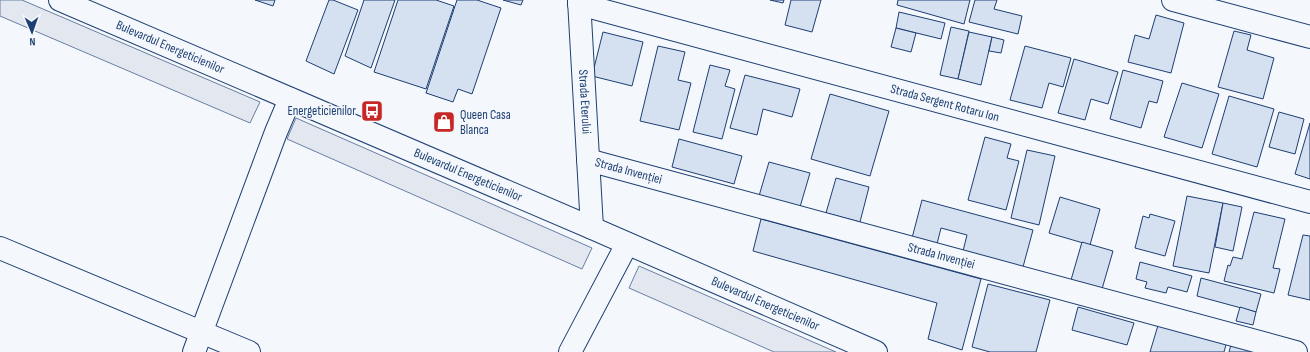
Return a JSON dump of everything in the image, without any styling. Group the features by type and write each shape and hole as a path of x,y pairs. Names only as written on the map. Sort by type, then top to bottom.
{"street":[{"name":"Bulevardul Energeticienilor","path":"60,0 592,228 876,352"},
{"path":"1172,0 1310,37"},
{"name":"Strada Eterului","path":"579,2 592,228"},
{"name":"Strada Sergent Rotaru Ion","path":"579,2 1310,202"},
{"path":"194,352 276,132 290,99"},
{"name":"Strada Invenției","path":"588,160 1296,352"},
{"path":"570,352 628,244"},
{"path":"0,248 248,352"}],"shaded area":[{"path":"0,0 22,0 260,102 250,123 0,16"},
{"path":"296,118 592,248 582,269 287,139"},
{"path":"639,266 836,352 774,352 629,288"}],"building":[{"path":"255,0 275,0 273,6"},
{"path":"329,0 333,0 358,10 334,74 306,61"},
{"path":"364,0 395,0 371,68 345,56"},
{"path":"398,0 436,0 454,6 426,89 374,72"},
{"path":"457,0 477,0 501,8 472,94 458,89 453,102 426,93"},
{"path":"503,0 523,0 521,5"},
{"path":"770,0 784,0 783,3"},
{"path":"791,0 821,0 812,32 785,25"},
{"path":"898,0 970,0 964,24 897,5"},
{"path":"975,0 997,0 994,9 1022,16 1018,34 969,22"},
{"path":"899,12 945,23 941,39 896,28"},
{"path":"1156,15 1184,23 1171,73 1128,62 1135,35 1149,39"},
{"path":"951,27 969,31 958,79 940,75"},
{"path":"896,28 916,33 911,52 891,47"},
{"path":"1234,31 1251,35 1247,50 1274,58 1263,99 1218,87"},
{"path":"603,32 643,42 632,86 592,76"},
{"path":"969,32 992,37 981,85 958,79"},
{"path":"992,37 1004,40 1001,53 989,51"},
{"path":"658,46 685,52 678,80 691,83 679,130 640,121"},
{"path":"1025,46 1071,58 1063,87 1049,83 1042,108 1010,100"},
{"path":"1074,59 1118,72 1108,104 1091,99 1085,120 1058,113"},
{"path":"710,65 730,70 725,86 735,89 722,139 693,132"},
{"path":"1123,70 1163,81 1157,103 1149,101 1141,128 1110,119"},
{"path":"745,75 800,89 792,117 763,109 757,135 730,128"},
{"path":"1182,83 1219,94 1202,148 1164,137"},
{"path":"830,94 889,111 870,176 811,159"},
{"path":"1229,96 1274,109 1257,167 1212,154"},
{"path":"1279,112 1304,119 1295,154 1269,147"},
{"path":"1310,123 1310,179 1295,174"},
{"path":"985,137 1011,144 1007,158 1019,161 1006,210 968,200"},
{"path":"679,139 742,156 734,184 672,167"},
{"path":"1027,150 1055,156 1039,225 1011,218"},
{"path":"769,162 810,173 800,207 759,196"},
{"path":"836,178 869,187 860,222 826,213"},
{"path":"1187,196 1223,203 1209,273 1173,266"},
{"path":"1060,197 1100,209 1090,245 1049,233"},
{"path":"922,200 1033,230 1023,267 963,251 967,235 941,228 937,244 912,238"},
{"path":"1223,203 1242,207 1233,251 1215,247"},
{"path":"1254,212 1285,219 1273,268 1280,269 1274,293 1224,281 1228,265 1230,266 1233,257 1242,259"},
{"path":"1150,214 1175,221 1165,256 1135,248 1143,216 1149,218"},
{"path":"761,219 981,279 962,350 928,339 937,303 753,251"},
{"path":"1303,235 1310,236 1310,300 1288,295"},
{"path":"1082,242 1113,251 1102,289 1071,280"},
{"path":"1140,262 1192,276 1187,292 1168,287 1166,293 1145,288 1147,282 1136,279"},
{"path":"1201,278 1261,294 1256,312 1197,296"},
{"path":"988,284 1050,300 1036,352 990,352 972,347"},
{"path":"1078,307 1134,323 1127,345 1072,330"},
{"path":"1240,307 1256,312 1253,325 1236,321"},
{"path":"1159,322 1227,341 1224,352 1150,352"},
{"path":"1232,341 1266,352 1229,352"}],"place":[{"name":"Energeticienilor","path":"372,111"},
{"name":"Queen Casa Blanca","path":"444,122"}]}
